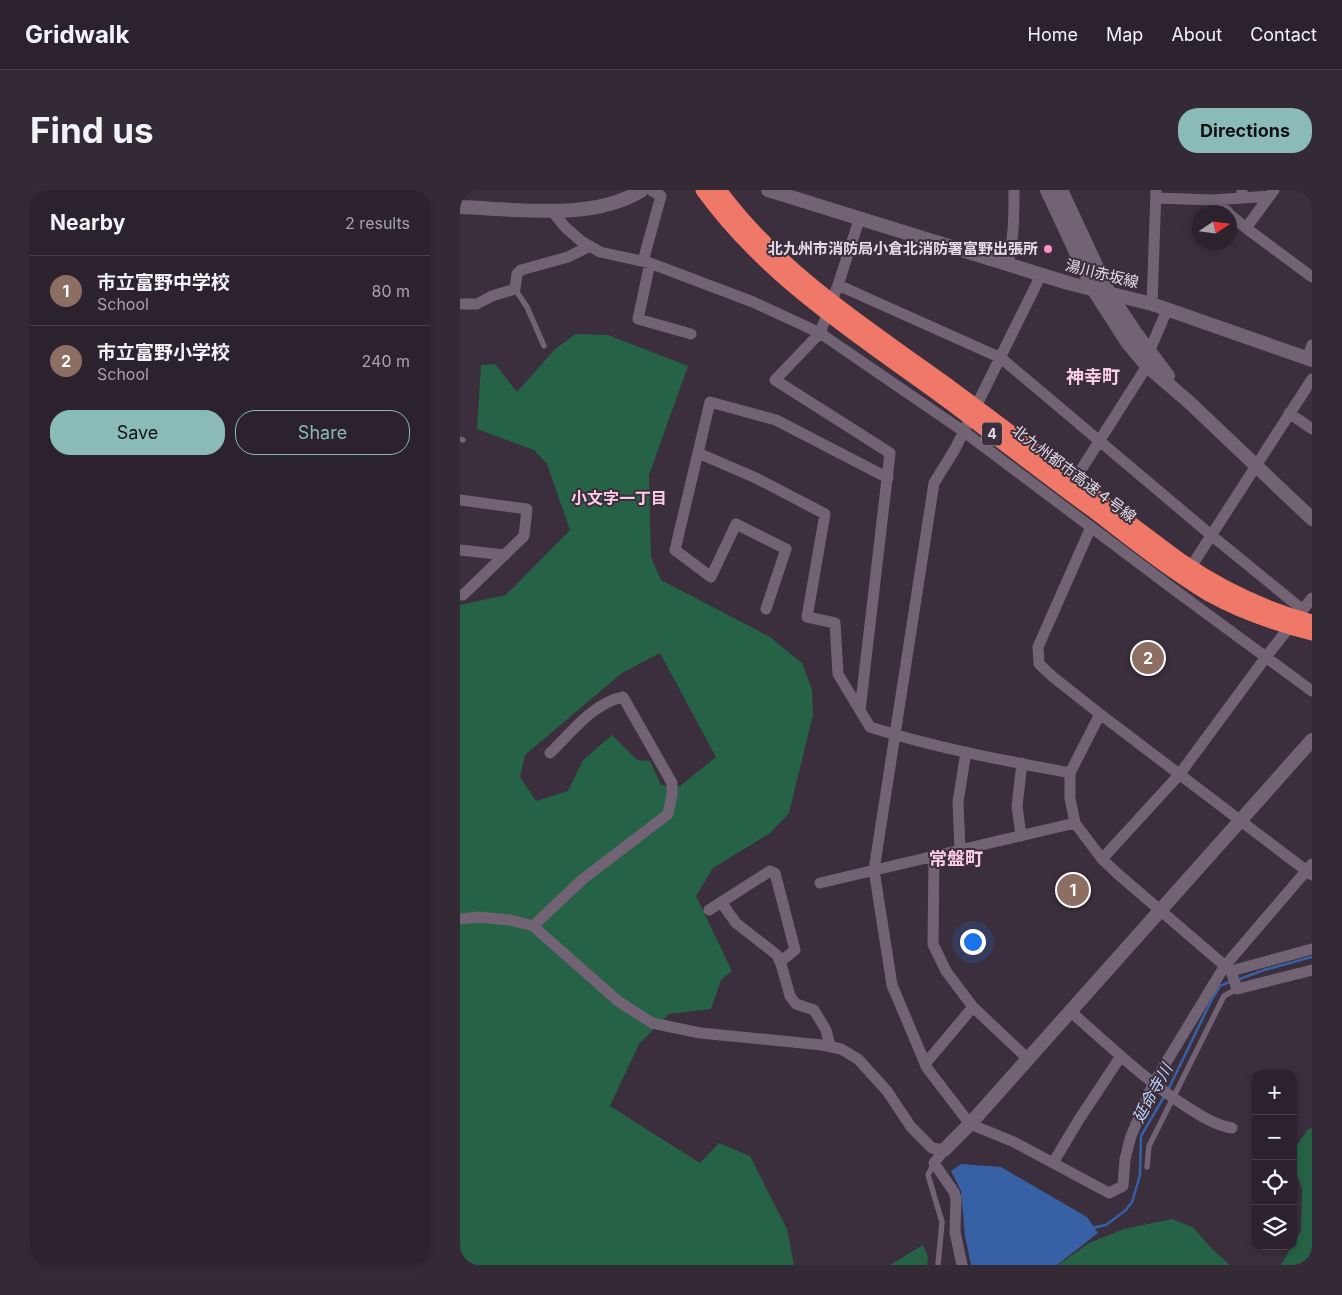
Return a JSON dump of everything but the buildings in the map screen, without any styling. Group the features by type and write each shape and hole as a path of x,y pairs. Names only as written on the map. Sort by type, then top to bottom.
{"highway":[{"name":"北九州都市高速４号線","path":"703,190 743,238 778,274 819,308 953,405 1172,570 1210,594 1232,605 1278,624 1312,633"},
{"name":"北九州都市高速４号線","path":"719,190 751,230 786,265 825,297 1035,450 1181,561 1205,578 1238,596 1269,608 1307,616"}],"street":[{"path":"460,207 566,211 600,206 632,197 642,190"},
{"path":"651,190 661,196 646,262 638,319 691,334"},
{"name":"湯川赤坂線","path":"768,190 1008,263 1041,275 1152,304 1310,355"},
{"path":"1008,263 1013,229 1014,190"},
{"path":"1047,190 1093,289 1127,342 1148,359 1189,402 1312,520"},
{"path":"1061,190 1109,292 1148,359"},
{"path":"1213,200 1242,194 1272,193"},
{"path":"1246,228 1272,193"},
{"path":"1152,304 1156,194 1198,195 1213,200 1219,205"},
{"path":"551,210 565,227 581,241 600,252 646,262 753,302 820,333 963,431 1312,691"},
{"path":"860,217 820,333 775,380 890,453 860,710"},
{"path":"1237,220 1312,277"},
{"path":"460,304 477,304 492,296 515,289 517,274 521,270 568,257 590,246"},
{"path":"1041,275 955,449 934,483 874,870 892,985 925,1064 970,1124 1014,1142 1109,1193 1123,1186 1125,1159 1131,1136 1153,1084 1227,969 1310,871 1239,821 1100,714 1039,664 1038,647 1091,526"},
{"path":"838,285 1001,358 1307,616"},
{"path":"1059,503 1148,359 1166,310"},
{"path":"1176,591 1312,379"},
{"path":"766,608 786,549 736,524 711,577 676,550 710,402 776,420 888,478"},
{"path":"1289,413 1312,428"},
{"path":"698,453 756,478 825,514 807,617 835,623 838,674 870,727 966,752 1070,773"},
{"path":"460,500 527,509 524,536 463,596 460,595"},
{"path":"460,550 504,555"},
{"path":"1102,859 1179,775 1266,657 1307,616 1312,598"},
{"path":"533,926 583,879 668,814 672,795 672,783 623,697 612,699 589,714 550,754"},
{"path":"1100,714 1070,773 1070,798 1075,823 1102,859 1227,969 1237,989 1312,970"},
{"path":"962,1265 955,1232 956,1198 934,1163 1071,1012 1312,740"},
{"path":"960,850 958,802 966,752"},
{"path":"1021,836 1016,806 1022,763"},
{"path":"820,883 1075,823"},
{"path":"934,856 933,944 946,971 972,1007 1028,1059"},
{"path":"709,910 770,871 775,873 795,950 780,962"},
{"path":"721,902 736,923 777,956 790,996 796,1004 814,1010 826,1030 830,1046"},
{"path":"460,919 486,917 510,920 533,926 618,1001 652,1023 700,1033 841,1048 858,1058 887,1091 911,1127 932,1148 944,1150"},
{"path":"1227,969 1312,949"},
{"path":"925,1064 972,1007"},
{"path":"1071,1012 1153,1084 1204,1118 1232,1128"},
{"path":"1053,1163 1121,1056"}],"lane":[{"path":"515,289 527,307 544,346"},
{"path":"1146,1167 1149,1146 1224,996 1237,989"},
{"path":"934,1163 928,1175 942,1222 938,1265"}],"green space":[{"path":"576,334 608,335 688,366 649,475 651,557 661,580 770,637 802,663 812,690 813,715 789,813 770,833 713,868 696,896 732,971 721,980 711,1009 669,1014 639,1044 610,1106 700,1163 719,1143 750,1156 787,1229 794,1265 460,1265 460,605 506,595 570,530 547,464 534,450 477,429 481,365 495,364 517,392 555,349","holes":["660,653 716,757 680,786 661,785 650,761 637,760 612,735 583,760 568,791 536,801 520,777 525,755 622,673"]},
{"path":"1312,1128 1312,1265 1281,1265 1290,1250 1297,1250 1297,1238 1301,1231 1302,1188 1297,1176 1297,1145 1308,1129"},
{"path":"1172,1219 1194,1228 1211,1248 1230,1265 1058,1265 1089,1243 1124,1229"},
{"path":"923,1245 928,1257 927,1265 890,1265"}],"water":[{"path":"961,1164 1001,1167 1087,1217 1098,1233 1057,1265 971,1265 965,1236 961,1191 951,1171"}],"waterway":[{"name":"延命寺川","path":"1237,980 1264,970 1312,957"},
{"name":"延命寺川","path":"1168,1090 1212,999 1220,986 1232,981"},
{"name":"延命寺川","path":"1092,1228 1106,1225 1126,1210 1132,1202 1140,1175 1141,1136 1165,1095"}],"place":[{"name":"北九州市消防局小倉北消防署富野出張所","path":"1048,249"},
{"name":"市立富野小学校","path":"1148,658"},
{"name":"市立富野中学校","path":"1073,890"}],"district":[{"name":"神幸町","path":"1093,377"},
{"name":"小文字一丁目","path":"619,498"},
{"name":"常盤町","path":"956,859"}]}
